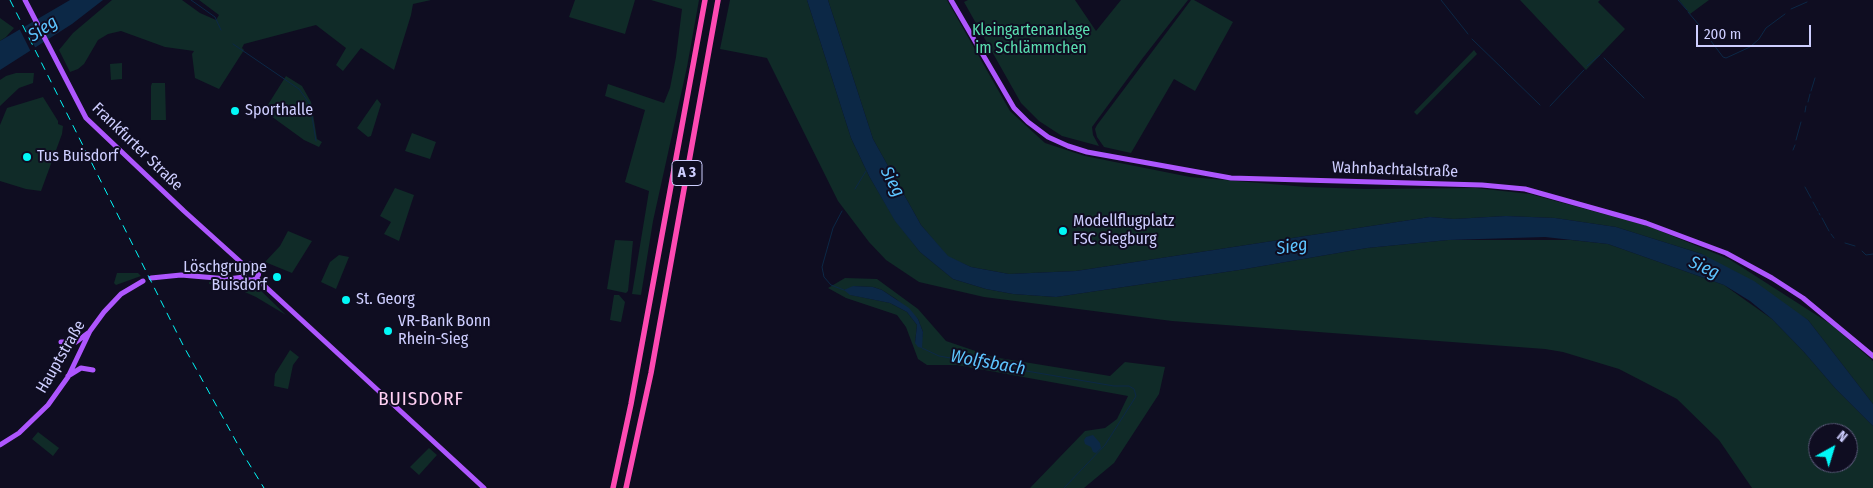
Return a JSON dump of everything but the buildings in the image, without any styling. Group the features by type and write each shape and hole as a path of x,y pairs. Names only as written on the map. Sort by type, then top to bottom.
{"highway":[{"name":"A 3","path":"612,488 629,413 705,0"},
{"name":"A 3","path":"626,488 651,373 718,0"}],"main road":[{"name":"Wahnbachtalstraße","path":"951,0 1014,108 1028,122 1048,137 1068,146 1087,152 1231,178 1482,185 1534,191 1646,223 1726,253 1772,278 1803,298 1873,356"},
{"name":"Frankfurter Straße","path":"26,2 82,112 96,129 245,266"},
{"path":"152,278 181,275 228,279 244,277 251,280 256,278 259,271 257,266 250,263 245,266 242,270 244,277"},
{"path":"256,278 484,488"},
{"name":"Hauptstraße","path":"0,445 19,432 48,405 68,377 90,331 104,312 121,294 143,281"},
{"path":"61,342 76,342 90,331"},
{"path":"68,377 82,368 93,370"}],"green space":[{"path":"112,0 182,0 200,13 216,20 219,15 199,0 431,0 413,4 394,70 361,48 343,71 336,65 346,48 316,25 244,44 242,48 244,50 219,89 195,78 192,54 194,51 165,47 121,31 108,34 98,40 84,64 70,72 59,50 73,33"},
{"path":"575,0 635,0 625,34 569,17"},
{"path":"651,0 699,0 687,67 653,221 641,295 632,294 649,191 625,182 645,110 605,96 608,84 664,103 670,88 676,57 682,9"},
{"path":"730,0 807,0 851,138 869,176 895,220 920,252 953,279 986,289 1013,294 1056,297 1239,270 1367,248 1448,240 1571,240 1608,244 1724,285 1772,319 1835,388 1873,426 1873,488 1752,488 1719,440 1677,399 1619,369 1563,352 1545,349 1172,321 984,297 919,282 886,260 869,242 838,201 767,58 720,49"},
{"path":"828,0 947,0 1010,111 1045,143 1085,156 1190,177 1306,187 1366,189 1476,188 1530,194 1648,226 1729,259 1832,325 1873,361 1873,404 1808,320 1702,254 1616,227 1555,218 1506,216 1454,219 1430,217 1076,271 1009,274 971,267 948,257 921,225 873,139"},
{"name":"Kleingartenanlage im Schlämmchen","path":"968,0 1075,0 1096,31 1121,0 1188,0 1092,127 1093,135 1099,146 1062,136 1039,121 1021,103 964,2"},
{"path":"1191,0 1233,22 1195,91 1174,79 1131,153 1104,147 1097,137 1095,129 1097,125"},
{"path":"1520,0 1600,0 1598,2 1625,29 1586,70"},
{"path":"1679,0 1709,0 1690,14"},
{"path":"0,18 14,28 0,41"},
{"path":"1474,50 1477,54 1417,115 1414,112"},
{"path":"122,63 122,79 111,80 110,64"},
{"path":"16,73 34,73 33,83 19,88 0,106 0,80"},
{"path":"286,76 302,86 311,102 317,139 322,142 319,147 304,140 264,111"},
{"path":"152,83 165,83 166,120 151,120"},
{"name":"Tus Buisdorf","path":"43,97 58,124 63,126 62,134 41,191 26,189 0,181 0,125 7,108"},
{"path":"377,99 381,104 371,136 368,137 357,128"},
{"path":"412,133 436,142 430,159 405,151"},
{"path":"395,188 414,195 399,241 384,234 391,222 380,216"},
{"path":"288,231 312,241 292,273 265,262 280,246"},
{"path":"615,240 633,241 628,291 626,293 607,289"},
{"path":"339,255 349,257 336,289 321,282 330,262"},
{"path":"117,273 138,273 141,276 116,285 114,283"},
{"path":"845,278 877,279 918,309 946,341 993,357 1110,376 1125,362 1165,367 1159,394 1114,463 1084,488 1030,488 1085,431 1105,428 1117,419 1128,396 957,365 927,365 918,359 906,327 897,315 846,298 828,288","holes":["853,286 873,287 882,290 896,299 918,319 923,332 921,343 915,343 917,325 907,312 890,303 851,295"]},
{"path":"209,282 255,285 286,315 256,297 238,289 209,284"},
{"path":"614,295 619,295 625,302 621,322 610,320"},
{"path":"290,350 299,357 293,365 288,389 274,386 275,374"},
{"path":"38,432 59,448 53,456 32,439"},
{"path":"429,448 437,455 419,475 410,467"}],"water":[{"name":"Sieg","path":"70,0 103,0 72,24 0,70 0,41"},
{"name":"Sieg","path":"807,0 828,0 873,139 921,225 948,256 971,267 1009,274 1076,271 1430,217 1454,219 1506,216 1555,218 1616,227 1702,254 1754,281 1808,320 1873,404 1873,426 1835,388 1772,319 1750,301 1724,285 1608,244 1545,237 1448,240 1367,248 1239,270 1056,297 1013,294 986,289 953,279 920,252 895,221 869,176 851,138"},
{"path":"853,286 873,287 882,290 909,308 918,319 923,332 922,348 918,347 915,343 917,325 907,312 890,303 850,295 844,290"},
{"path":"1093,435 1100,443 1101,448 1096,453 1085,444 1084,440 1086,437"}],"pier":[{"path":"23,24 36,49 31,52 18,26"}],"waterway":[{"path":"191,0 215,17 221,30"},
{"path":"1441,0 1468,34"},
{"path":"1678,0 1687,10"},
{"path":"1791,9 1807,2"},
{"path":"1688,12 1699,25"},
{"path":"1705,33 1723,57 1726,58 1750,47 1759,39 1766,28 1785,14"},
{"path":"1472,39 1540,105"},
{"path":"233,44 299,89 310,104 316,141"},
{"path":"1587,66 1600,55"},
{"path":"1604,58 1644,98"},
{"path":"1550,106 1584,70"},
{"path":"1811,91 1815,78"},
{"path":"1808,102 1810,94"},
{"path":"1805,112 1806,106"},
{"path":"1796,140 1801,122"},
{"path":"1793,150 1795,145"},
{"name":"Wolfsbach","path":"855,189 866,171"},
{"path":"1805,187 1811,198"},
{"path":"1813,202 1818,211"},
{"name":"Wolfsbach","path":"842,211 833,228 822,267 824,277 831,285 844,290"},
{"path":"1822,218 1829,231"},
{"path":"1831,234 1834,238"},
{"path":"1845,243 1855,246"},
{"path":"1862,251 1866,255 1873,254"},
{"name":"Wolfsbach","path":"922,348 939,356 1114,386 1129,386 1134,389 1136,396 1105,445 1064,488"}],"railway":[{"path":"10,0 183,345 243,454 264,488"}],"place":[{"name":"Sporthalle","path":"235,111"},
{"name":"Tus Buisdorf","path":"27,157"},
{"name":"Modellflugplatz FSC Siegburg","path":"1063,231"},
{"name":"Löschgruppe Buisdorf","path":"277,277"},
{"name":"St. Georg","path":"346,300"},
{"name":"VR-Bank Bonn Rhein-Sieg","path":"388,331"}],"district":[{"name":"BUISDORF","path":"421,400"}]}
